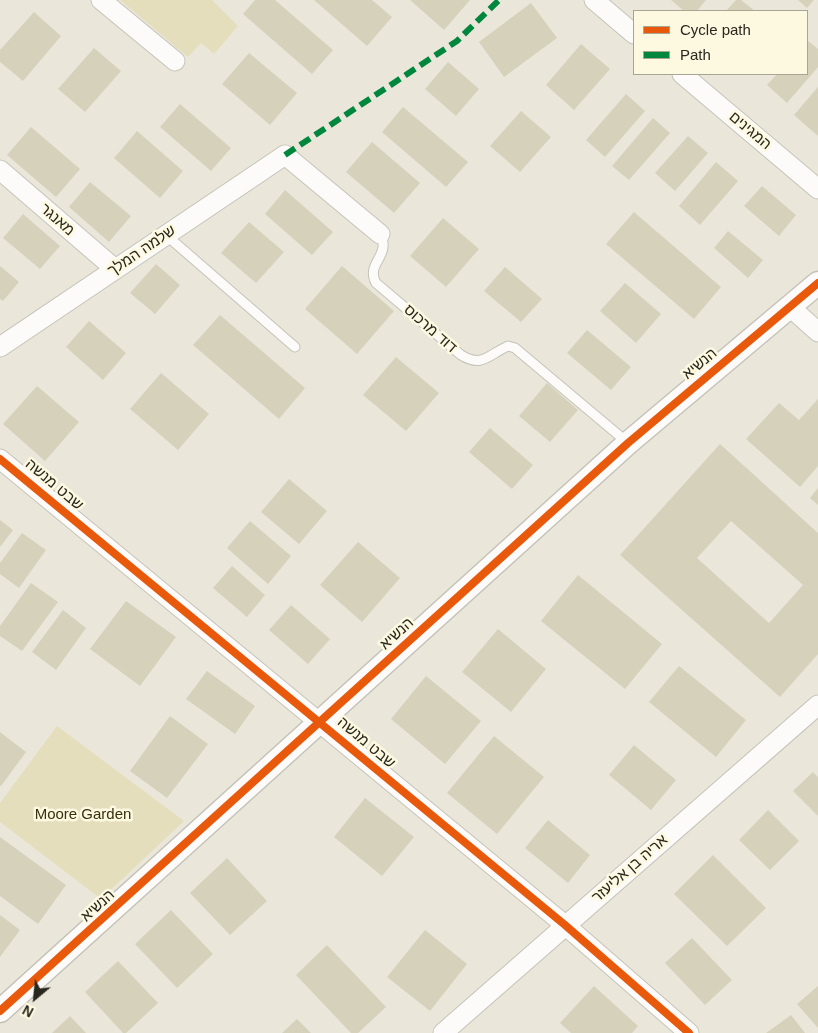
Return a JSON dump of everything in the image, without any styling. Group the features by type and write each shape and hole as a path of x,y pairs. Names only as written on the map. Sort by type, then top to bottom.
{"street":[{"path":"101,0 175,62"},
{"path":"594,0 633,33"},
{"name":"המגינים","path":"683,75 818,189"},
{"name":"דוד מרכוס","path":"285,155 380,234"},
{"name":"שלמה המלך","path":"0,347 285,155"},
{"name":"מאנגר","path":"0,170 115,269"},
{"name":"הנשיא","path":"0,1011 628,443 818,283"},
{"path":"790,307 818,332"},
{"name":"שבט מנשה","path":"0,459 565,925 689,1033"},
{"name":"אריה בן אליעזר","path":"443,1033 818,705"}],"lane":[{"name":"דוד מרכוס","path":"380,234 384,241 384,249 373,268 372,276 376,283 461,355 471,362 481,361 508,346 515,348 628,443"},
{"path":"166,235 295,347"}],"green space":[{"path":"120,0 212,0 238,26 214,54 201,43 188,57"},
{"name":"Moore Garden","path":"57,726 184,821 101,899 0,822 0,803"}],"building":[{"path":"255,0 275,0 333,50 312,74 243,14"},
{"path":"314,0 372,0 392,17 367,46"},
{"path":"410,0 470,0 444,30"},
{"path":"671,0 706,0 698,10 683,10"},
{"path":"736,0 741,0 754,10 727,10"},
{"path":"798,0 814,0 807,8"},
{"path":"531,3 557,38 504,77 479,42"},
{"path":"34,12 61,36 23,81 0,62 0,50"},
{"path":"808,41 818,49 818,67 787,103 767,85 776,75 808,75"},
{"path":"581,44 610,69 574,110 546,85"},
{"path":"94,48 121,71 85,112 58,89"},
{"path":"249,53 297,93 270,125 222,84"},
{"path":"448,62 479,89 456,116 425,89"},
{"path":"818,87 818,136 794,115"},
{"path":"626,94 645,111 605,157 586,140"},
{"path":"180,104 231,148 211,171 160,127"},
{"path":"403,107 468,162 446,187 382,132"},
{"path":"521,111 551,137 520,172 490,146"},
{"path":"653,118 670,133 629,180 612,166"},
{"path":"31,127 80,169 56,197 7,155"},
{"path":"137,131 183,171 160,198 114,158"},
{"path":"688,136 708,153 675,191 655,173"},
{"path":"372,142 420,183 394,213 346,172"},
{"path":"716,162 738,181 700,225 679,206"},
{"path":"90,182 131,216 109,242 69,207"},
{"path":"762,186 796,215 779,236 744,206"},
{"path":"285,190 333,232 312,255 265,214"},
{"path":"634,212 721,287 694,319 606,244"},
{"path":"23,214 60,246 40,269 3,238"},
{"path":"443,218 479,249 446,287 410,256"},
{"path":"249,222 284,252 256,283 221,253"},
{"path":"728,231 763,260 748,278 714,248"},
{"path":"156,264 180,285 155,314 130,293"},
{"path":"0,266 19,282 3,301 0,299"},
{"path":"342,266 394,311 357,354 305,309"},
{"path":"505,267 542,299 521,322 484,291"},
{"path":"625,283 661,314 636,343 600,311"},
{"path":"220,315 305,388 279,419 193,345"},
{"path":"89,321 126,353 103,380 66,347"},
{"path":"587,330 631,367 611,390 567,353"},
{"path":"396,357 439,393 406,431 363,395"},
{"path":"161,373 209,414 178,450 130,409"},
{"path":"547,383 578,410 550,442 519,416"},
{"path":"37,386 79,422 45,461 3,424"},
{"path":"818,399 818,466 800,487 746,439 779,403 799,420"},
{"path":"490,428 533,465 512,489 469,452"},
{"path":"720,444 818,533 818,654 780,697 620,555","holes":["731,521 803,585 769,623 697,558"]},
{"path":"289,479 327,511 299,544 261,512"},
{"path":"818,488 818,505 810,498"},
{"path":"0,520 13,530 0,547"},
{"path":"250,521 291,556 268,584 227,548"},
{"path":"22,533 46,550 19,588 0,574 0,563"},
{"path":"358,542 400,578 362,622 320,585"},
{"path":"232,566 265,595 247,617 213,588"},
{"path":"578,575 662,644 625,689 541,621"},
{"path":"31,583 58,602 22,651 0,636 0,626"},
{"path":"126,601 176,637 140,686 90,649"},
{"path":"291,605 330,639 308,664 269,630"},
{"path":"63,610 86,628 56,670 32,652"},
{"path":"498,629 546,669 511,712 462,672"},
{"path":"679,666 746,720 716,757 649,702"},
{"path":"207,671 255,706 235,734 186,699"},
{"path":"426,676 481,721 445,764 391,719"},
{"path":"170,716 208,744 167,798 130,771"},
{"path":"0,732 26,752 1,786 0,785"},
{"path":"494,736 544,777 497,834 447,793"},
{"path":"634,745 676,780 651,810 609,775"},
{"path":"813,772 818,777 818,816 793,791"},
{"path":"365,798 414,837 382,876 334,837"},
{"path":"768,810 799,841 770,870 739,840"},
{"path":"548,820 590,855 568,883 525,848"},
{"path":"0,837 66,885 38,924 0,896"},
{"path":"713,855 766,908 727,946 674,894"},
{"path":"227,858 267,901 230,935 190,893"},
{"path":"171,910 213,954 177,988 135,944"},
{"path":"0,915 20,930 0,957"},
{"path":"425,930 467,964 430,1011 387,977"},
{"path":"692,938 732,980 705,1005 665,963"},
{"path":"327,945 386,1007 358,1033 351,1033 296,975"},
{"path":"118,961 158,1003 126,1033 123,1033 85,992"},
{"path":"594,986 638,1026 632,1033 571,1033 560,1023"},
{"path":"818,986 818,1028 797,1004"},
{"path":"791,1015 805,1033 766,1033"},
{"path":"70,1016 86,1033 52,1033"},
{"path":"297,1019 311,1033 282,1033"}],"marked path":[{"path":"285,155 457,41 499,0"}],"cycle path":[{"path":"0,1011 628,443 818,283"},
{"path":"0,459 565,925 689,1033"}]}
